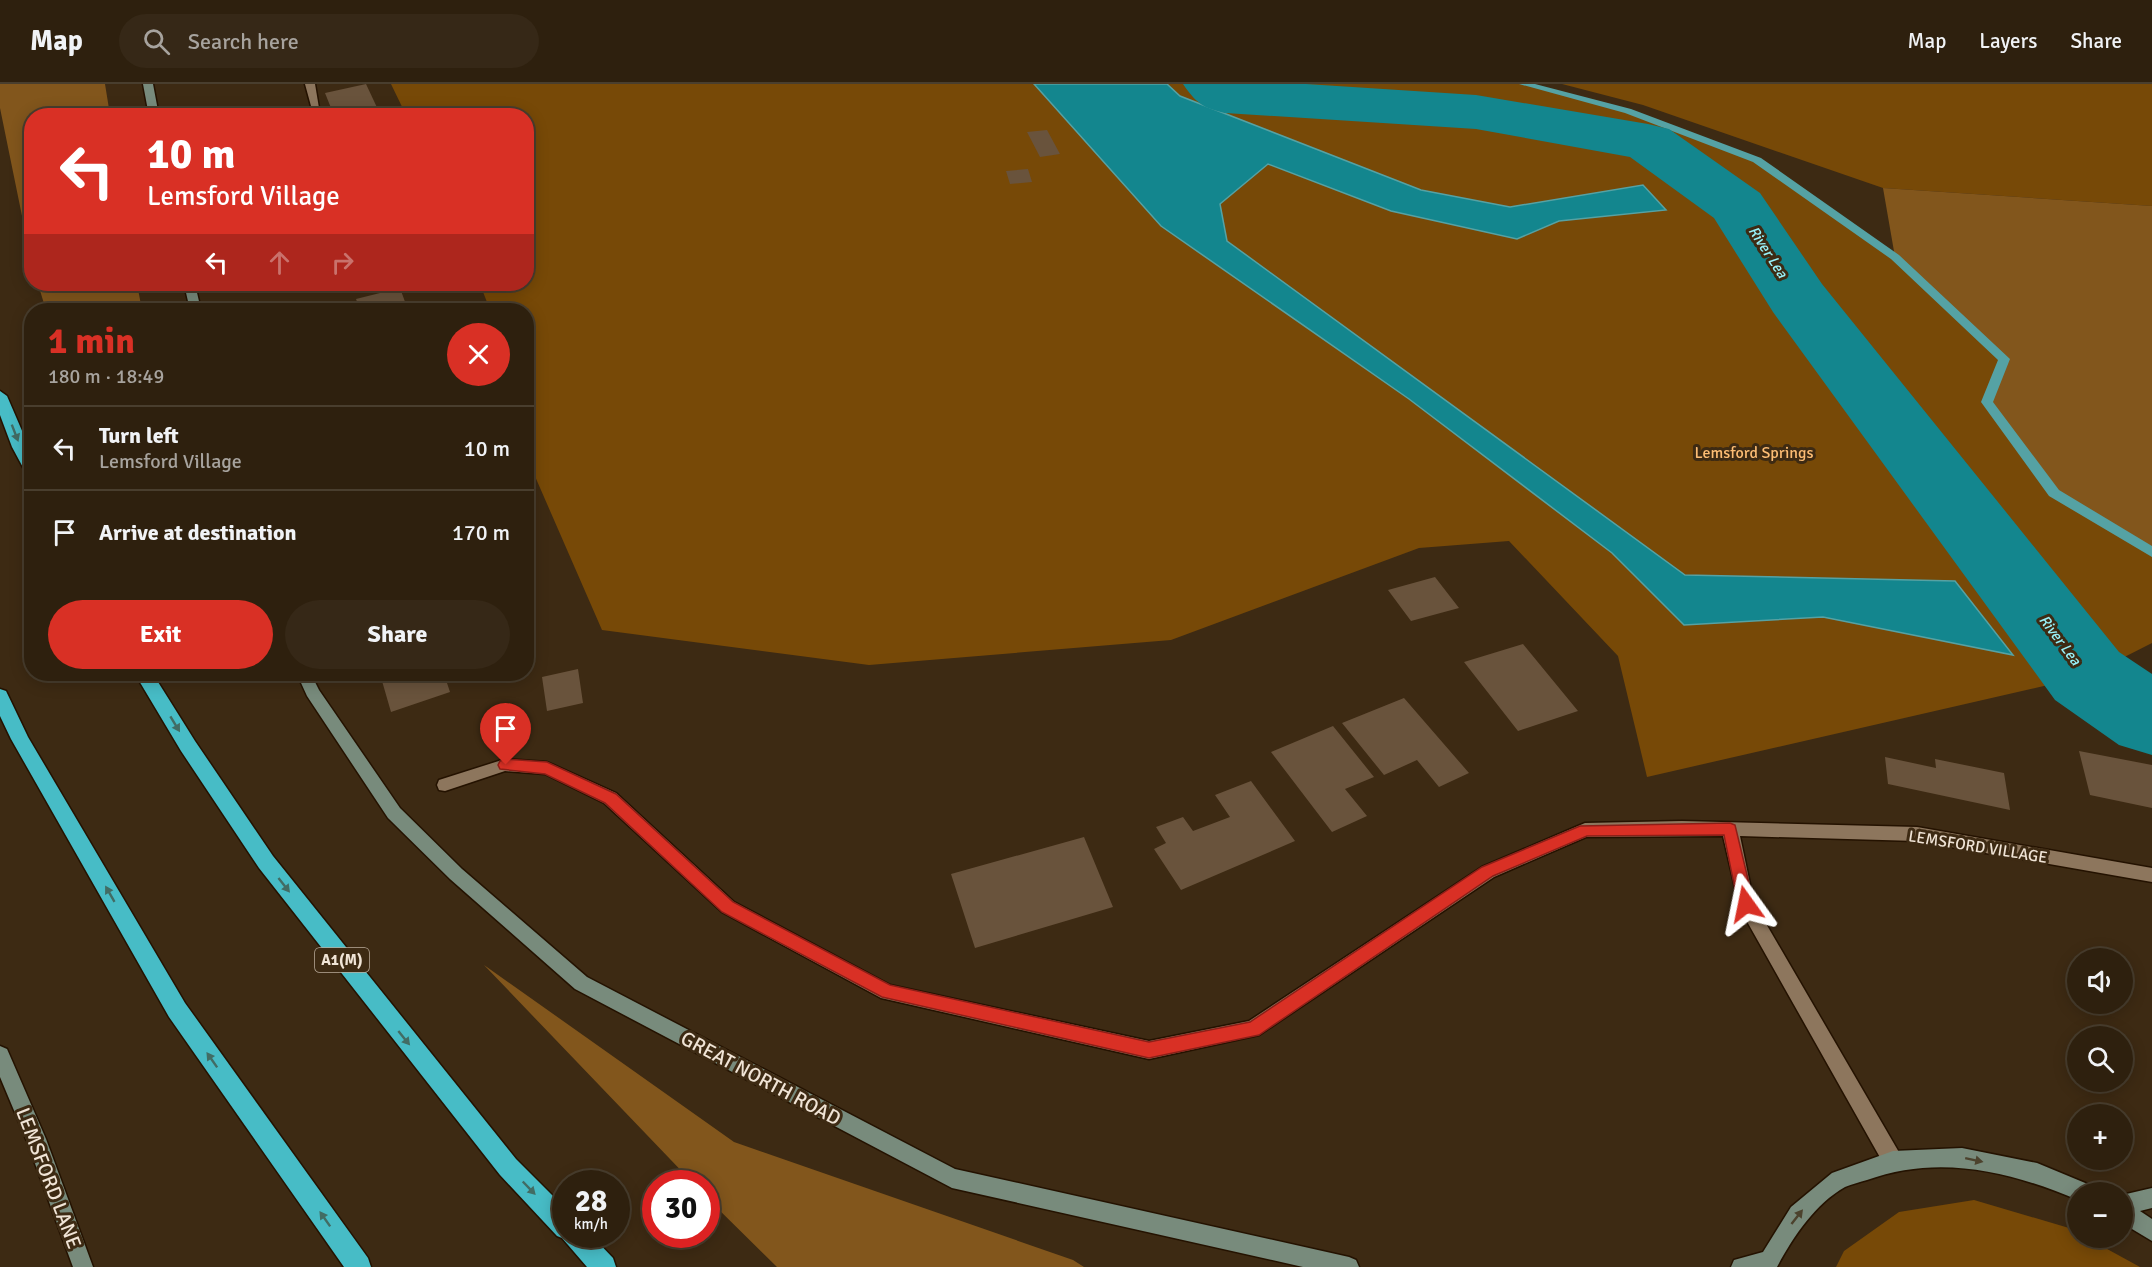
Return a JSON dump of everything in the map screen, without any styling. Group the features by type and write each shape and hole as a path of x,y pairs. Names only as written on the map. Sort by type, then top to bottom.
{"highway":[{"path":"0,396 24,454"},
{"name":"A1(M)","path":"148,681 188,746 266,862 508,1167 552,1213"},
{"path":"0,696 20,739 177,1010 359,1267"},
{"path":"586,1248 604,1267"}],"main road":[{"path":"148,84 152,108"},
{"name":"GREAT NORTH ROAD","path":"307,681 312,692 394,813 456,874 581,983 952,1178 1349,1267"},
{"name":"LEMSFORD LANE","path":"0,1055 36,1139 83,1267"},
{"path":"1741,1267 1768,1264 1798,1214 1839,1180 1893,1161 1962,1157 2037,1173 2067,1185"},
{"path":"2133,1202 2152,1198"},
{"path":"2133,1218 2152,1231"}],"street":[{"path":"310,84 316,106"},
{"name":"LEMSFORD VILLAGE","path":"446,785 506,765 547,768 610,798 728,907 887,992 1149,1050 1253,1029 1488,872 1586,830 1730,829 1917,834 2152,875"},
{"path":"1730,829 1746,904 1893,1161"}],"green space":[{"name":"Lemsford Springs","path":"391,84 1524,84 1628,111 1757,160 1895,257 2004,359 1987,402 2054,493 2152,552 2152,643 2087,676 1647,777 1618,656 1509,541 1419,548 1171,640 869,665 602,630 534,474 534,303 487,303 483,291 534,291 534,108 403,108"},
{"path":"1562,84 2152,84 2152,206 1883,188 1643,105"},
{"path":"1974,1200 2067,1227 2067,1248 2105,1248 2140,1267 1836,1267 1844,1251 1899,1212"}],"shaded area":[{"path":"0,84 105,84 109,108 24,108 24,226 0,108"},
{"path":"1883,188 2152,206 2152,552 2054,493 1987,402 2004,359 1895,257"},
{"path":"40,291 138,291 141,303 44,303"},
{"path":"484,965 734,1142 1073,1260 1084,1267 777,1267 720,1211 720,1170 681,1170"}],"water":[{"path":"1034,84 1167,84 1180,96 1421,190 1510,207 1643,185 1666,210 1559,221 1517,239 1391,211 1268,164 1220,204 1227,241 1685,575 1955,581 2013,655 1823,617 1684,625 1612,553 1409,399 1161,226"},
{"path":"2102,669 2134,694 2152,704 2152,737 2071,680"}],"building":[{"path":"366,84 377,108 331,108 325,93"},
{"path":"1047,130 1060,154 1040,157 1027,132"},
{"path":"1028,169 1032,182 1010,184 1006,171"},
{"path":"388,291 401,291 405,303 357,303 356,299"},
{"path":"1435,577 1459,608 1411,621 1388,590"},
{"path":"1523,644 1578,711 1518,731 1464,662"},
{"path":"578,669 583,703 547,711 542,677"},
{"path":"382,681 446,681 450,692 391,712"},
{"path":"1404,698 1469,773 1439,787 1417,760 1384,775 1342,723"},
{"path":"1333,726 1374,777 1345,789 1367,816 1332,832 1271,752"},
{"path":"2079,751 2152,765 2152,808 2090,795"},
{"path":"1885,757 1936,768 1935,759 2004,773 2010,810 1888,784"},
{"path":"1251,781 1295,841 1181,890 1154,849 1166,843 1156,827 1183,817 1193,831 1230,817 1215,795"},
{"path":"1084,837 1113,907 975,948 951,874"}],"waterway":[{"name":"River Lea","path":"1211,84 1225,96 1476,112 1648,142 1738,206 1797,297 2087,676 2152,720"},
{"path":"1524,84 1628,111 1757,160 1895,257 2004,359 1987,402 2054,493 2152,552"}],"route":[{"path":"506,765 547,768 610,798 728,907 887,992 1149,1050 1253,1029 1488,872 1586,830 1730,829 1746,904"}]}
